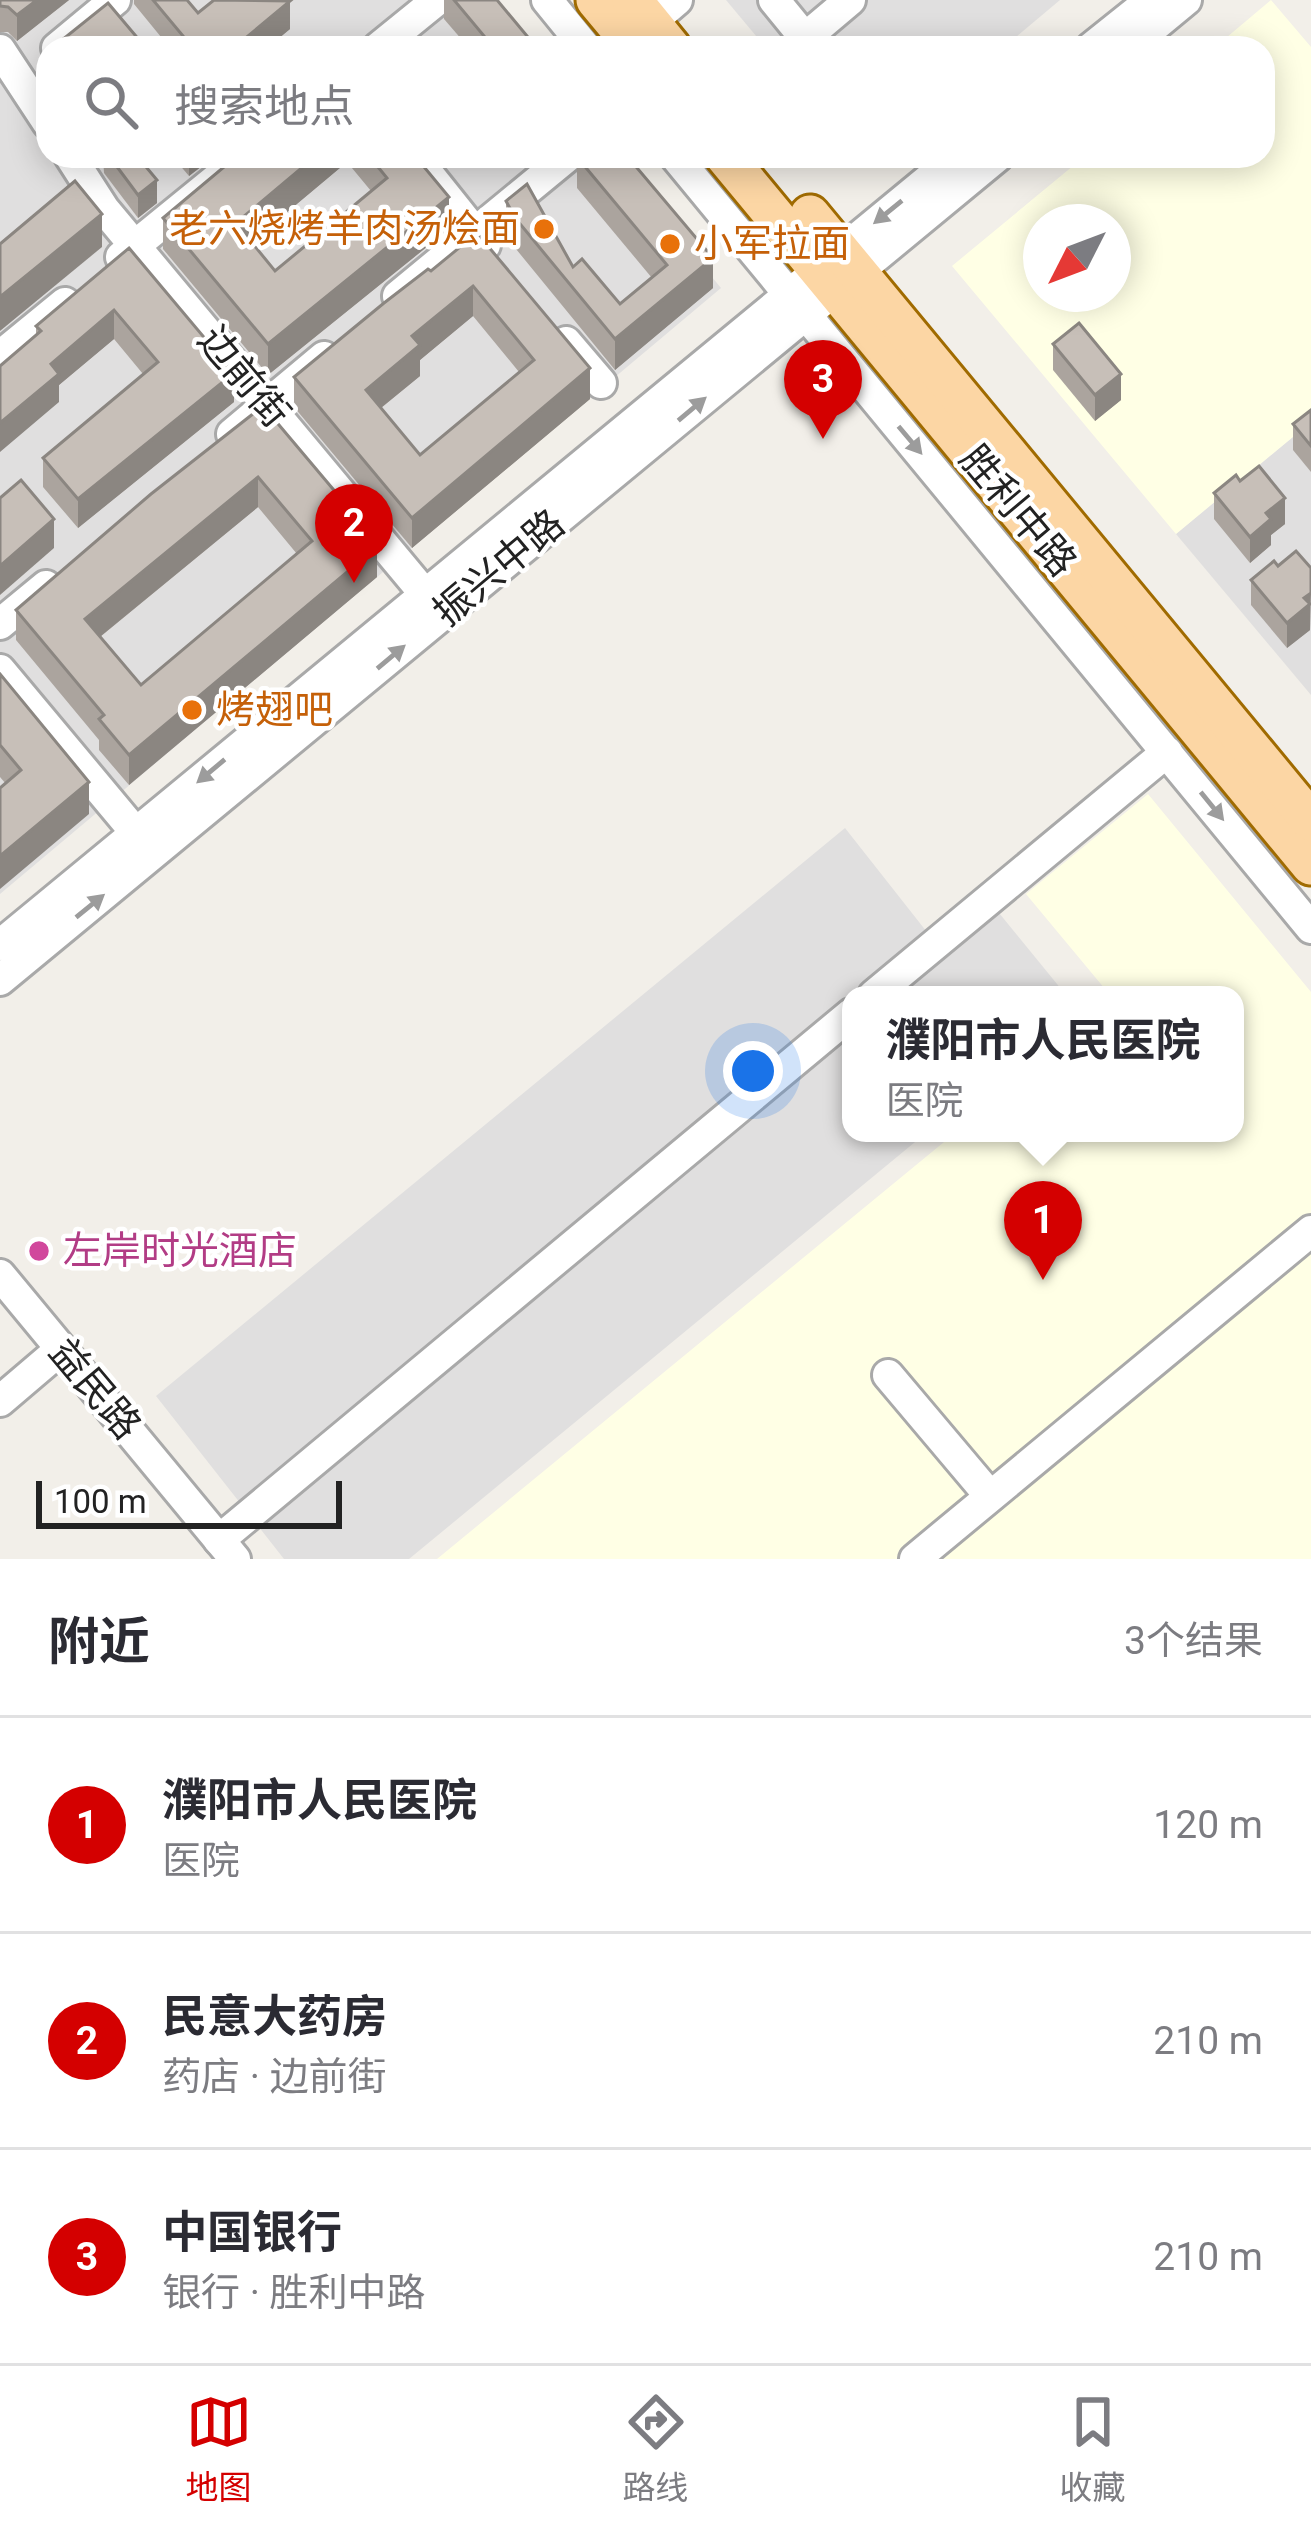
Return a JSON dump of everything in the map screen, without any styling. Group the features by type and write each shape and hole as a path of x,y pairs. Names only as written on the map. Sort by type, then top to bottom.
{"main road":[{"path":"596,0 653,24"},
{"name":"胜利中路","path":"735,168 1311,865"},
{"name":"胜利中路","path":"767,168 824,281 1311,821"}],"street":[{"path":"72,36 115,0"},
{"path":"392,36 436,0"},
{"path":"547,0 576,36"},
{"path":"774,0 803,36"},
{"path":"807,36 850,0"},
{"path":"1106,36 1151,0"},
{"path":"1142,36 1186,0"},
{"path":"0,50 36,105"},
{"path":"20,80 36,66"},
{"name":"边前街","path":"79,168 135,246 424,593"},
{"path":"0,356 230,168"},
{"path":"424,168 503,266"},
{"path":"214,448 554,168"},
{"path":"689,168 824,281 1167,752 1311,928"},
{"name":"振兴中路","path":"0,980 824,281 944,168"},
{"name":"振兴中路","path":"0,945 424,593 824,281 981,168"},
{"path":"545,316 601,383"},
{"path":"0,624 71,566"},
{"path":"0,670 136,833"},
{"path":"885,986 1167,752"},
{"path":"227,1549 842,1022"},
{"path":"915,1559 1311,1231"},
{"name":"益民路","path":"0,1275 227,1549"},
{"path":"0,1401 61,1349"},
{"path":"888,1375 990,1496"}],"shaded area":[{"path":"0,0 483,0 512,36 36,36 36,168 622,168 721,288 0,894"},
{"path":"726,0 1060,0 1017,36 756,36"},
{"path":"1271,0 1311,47 1311,422 1176,534 952,266 1023,207 1023,312 1131,312 1131,204 1027,204 1070,168 1275,168 1275,36 1228,36"},
{"path":"1311,422 1311,695 1176,534"},
{"path":"1148,794 1311,992 1311,1559 437,1559 944,1142 1244,1142 1244,986 1103,986 1026,894"},
{"path":"845,828 945,955 995,908 1059,986 842,986 842,1142 915,1142 409,1559 284,1559 156,1396"}],"building":[{"path":"0,0 37,0 17,15 0,6"},
{"path":"153,0 187,0 198,13 214,0 290,1 248,36 183,36"},
{"path":"454,0 497,0 527,36 484,36"},
{"path":"108,3 136,36 67,36"},
{"path":"118,168 147,168 157,180 138,195"},
{"path":"223,168 302,168 236,223 275,271 387,178 379,168 425,168 449,197 268,344 163,218"},
{"path":"586,168 637,168 713,258 615,339 506,201 527,184 573,267 582,259 620,304 667,265"},
{"path":"75,181 102,214 0,297 0,244"},
{"path":"477,233 590,368 412,518 294,377","holes":["473,286 534,360 420,455 366,390 420,345 412,336"]},
{"path":"129,248 234,373 78,499 43,458 158,362 114,310 51,364 59,374 0,423 0,366 41,331 36,326"},
{"path":"1079,323 1121,374 1095,395 1053,344"},
{"path":"263,406 377,547 129,755 99,719 104,715 16,610","holes":["258,477 312,541 141,685 85,619"]},
{"path":"1311,410 1311,446 1293,424"},
{"path":"1259,466 1285,498 1266,513 1271,519 1250,537 1214,493 1236,475 1240,481"},
{"path":"21,480 54,519 0,566 0,498"},
{"path":"1296,551 1311,568 1311,593 1304,598 1310,604 1287,623 1251,580"},
{"path":"0,674 89,782 0,856 0,788 21,770 0,745"}],"place":[{"name":"老六烧烤羊肉汤烩面","path":"544,229"},
{"name":"小军拉面","path":"670,244"},
{"name":"中国银行","path":"823,439"},
{"name":"民意大药房","path":"354,583"},
{"name":"烤翅吧","path":"192,710"},
{"name":"左岸时光酒店","path":"39,1251"},
{"name":"濮阳市人民医院","path":"1043,1280"}]}
